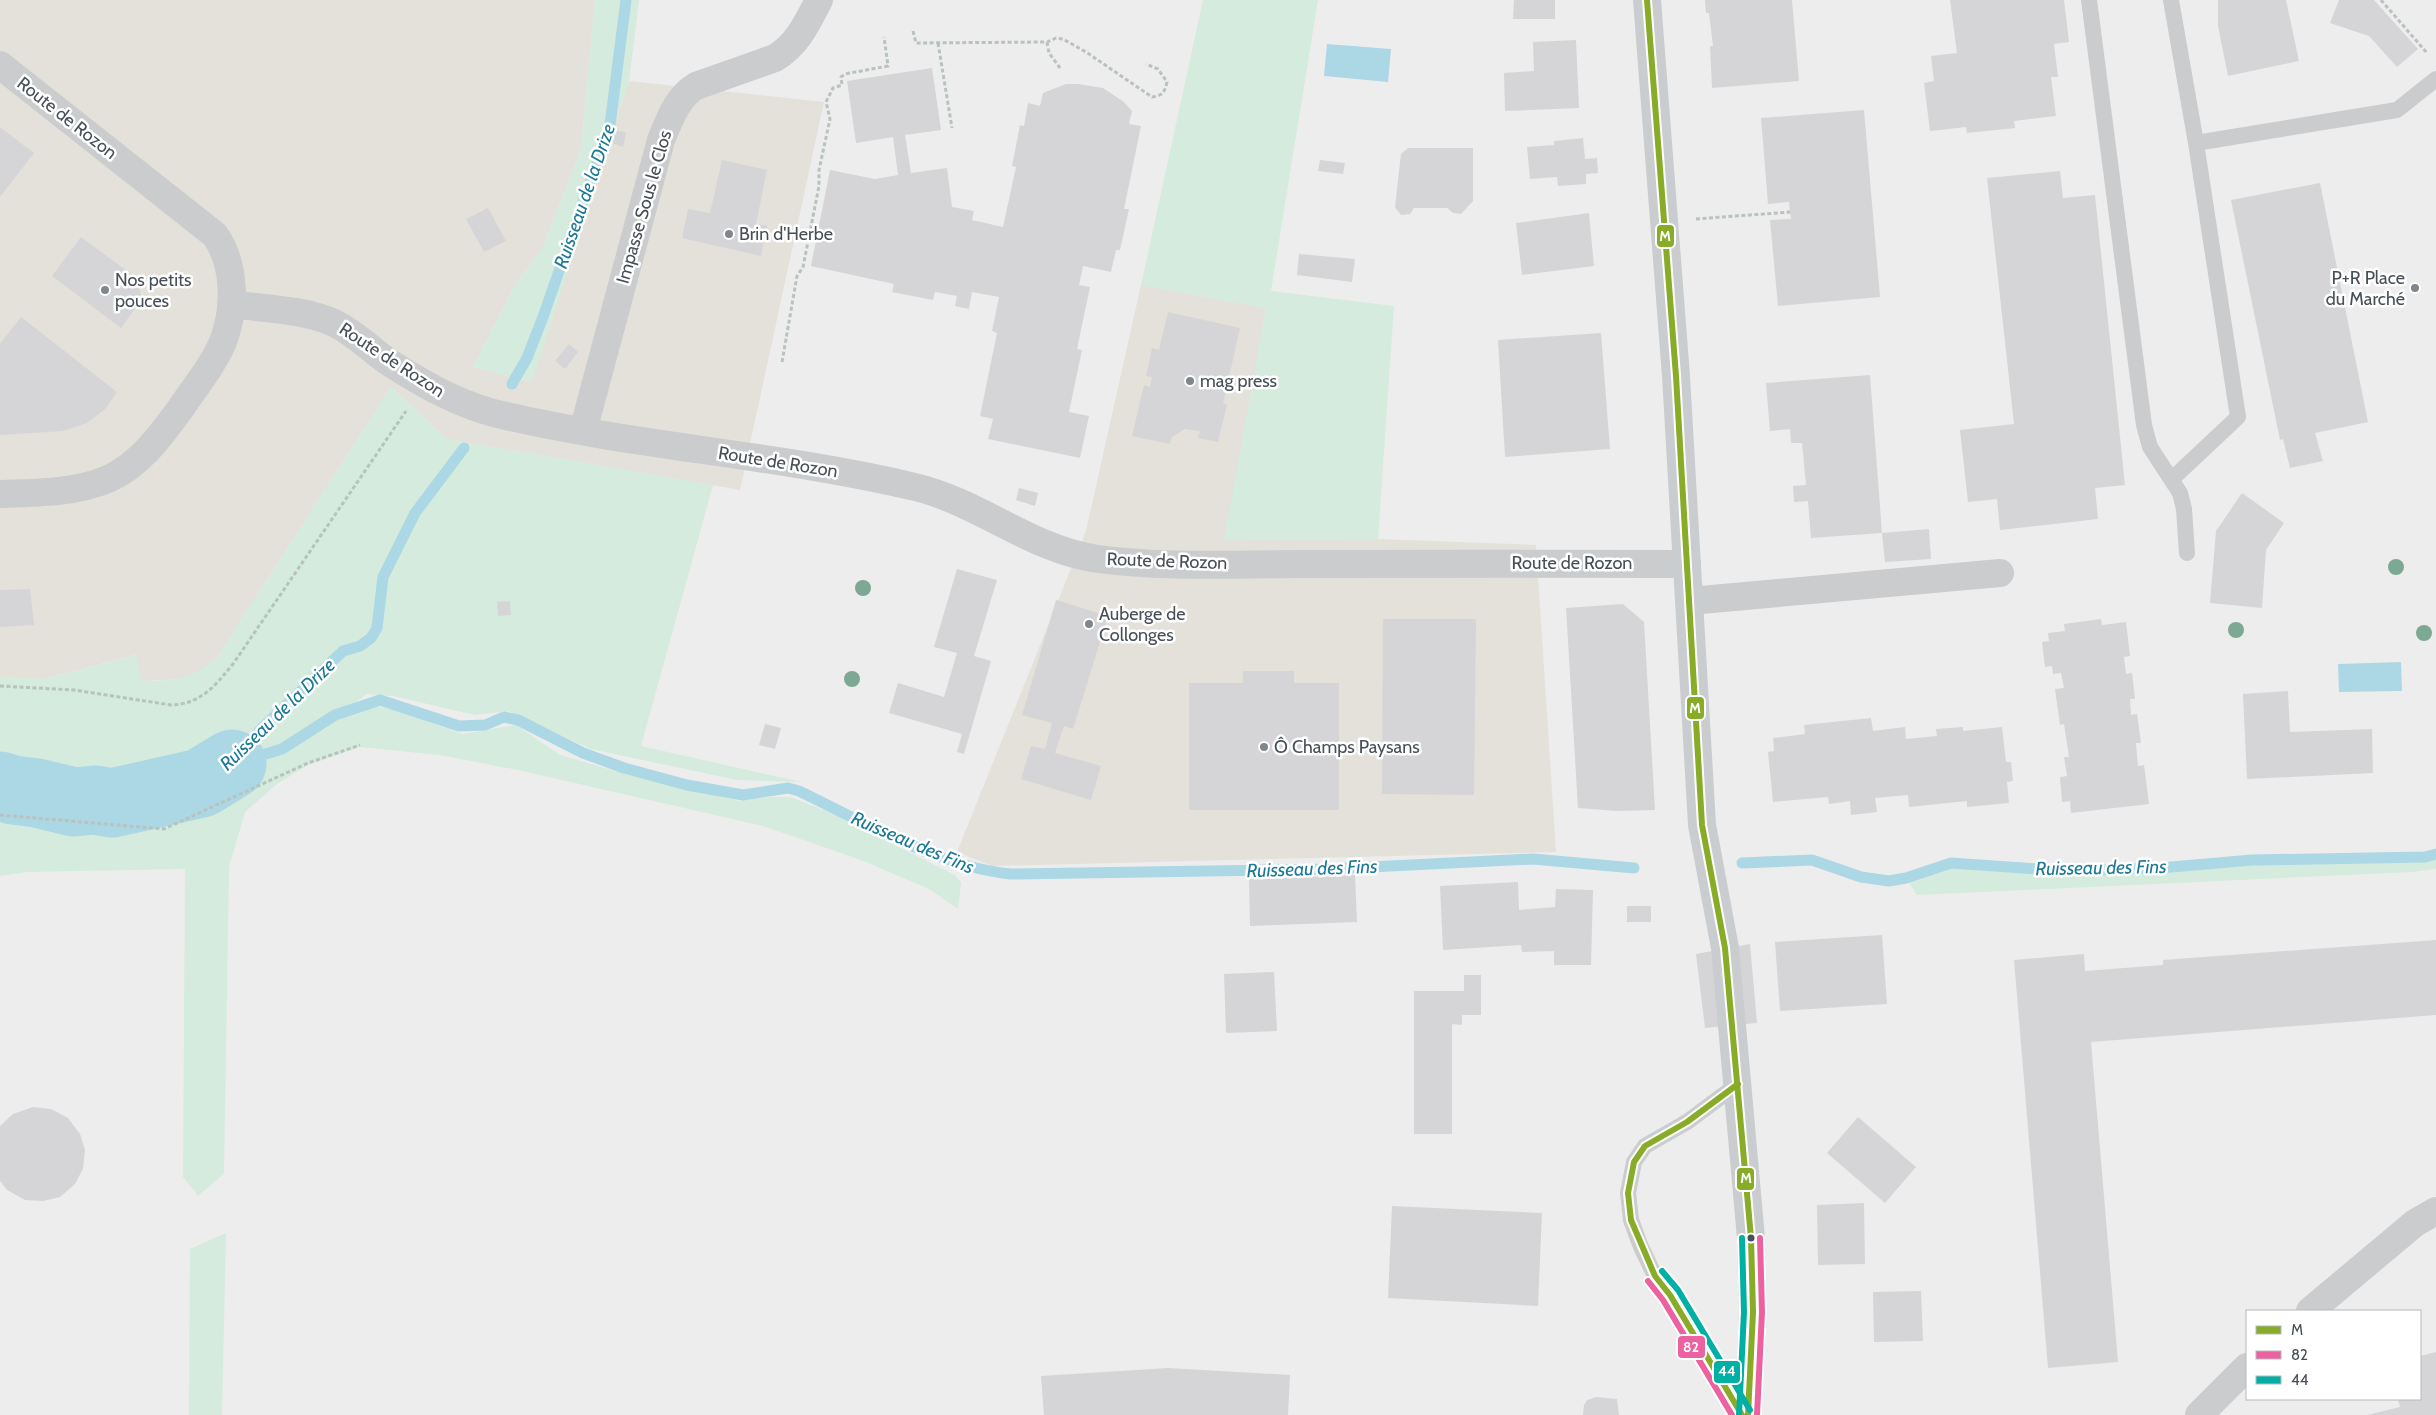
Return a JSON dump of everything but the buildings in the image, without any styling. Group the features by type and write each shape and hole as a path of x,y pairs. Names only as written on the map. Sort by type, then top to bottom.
{"main road":[{"path":"1647,0 1690,601 1702,824 1725,948 1738,1084 1752,1275 1753,1312 1748,1415"}],"street":[{"name":"Impasse Sous le Clos","path":"583,431 661,140 676,108 689,90 696,86 775,58 784,53 796,41 819,0"},
{"name":"Route de Rozon","path":"0,65 215,235 227,257 231,304 300,314 331,322 340,326 389,362 424,384 462,403 486,412 583,431 815,468 921,488 961,503 1044,543 1094,558 1191,564 1687,564"},
{"path":"0,494 42,493 84,486 108,479 134,463 170,423 206,371 222,344 231,304"},
{"path":"1690,601 2000,573"},
{"path":"2311,1310 2415,1223 2436,1211"},
{"path":"2199,1415 2246,1368"}],"lane":[{"path":"2089,0 2144,425 2150,447 2180,493 2184,509 2187,553"},
{"path":"2171,0 2196,143 2238,417 2172,479"},
{"path":"2196,143 2397,110 2436,79"},
{"path":"1738,1084 1687,1122 1645,1146 1634,1162 1628,1193 1631,1220 1655,1276 1670,1295 1742,1415"}],"path":[{"path":"2381,0 2430,56"},
{"path":"913,30 916,43 1047,42 1056,38 1063,39 1152,96 1163,94 1167,82 1158,69 1146,64"},
{"path":"782,362 797,276 803,267 819,186 819,170 830,119 826,102 833,88 842,85 841,77 845,74 888,66 884,37"},
{"path":"1047,42 1049,53 1060,68"},
{"path":"938,43 952,128"},
{"path":"1664,222 1790,212"},
{"path":"0,686 74,690 171,705 185,705 213,689 233,664 424,384"},
{"path":"0,815 164,828 308,763 360,745"}],"shaded area":[{"path":"0,0 595,0 581,150 542,249 518,280 473,367 531,382 629,81 824,102 740,490 447,439 391,387 216,659 197,673 183,679 141,681 135,655 43,679 0,677"},
{"path":"1141,285 1266,308 1225,540 1378,539 1536,545 1556,852 992,866 957,852 1086,531"}],"green space":[{"path":"595,0 639,0 629,81 532,382 473,367 518,280 542,249 581,150"},
{"path":"1203,0 1318,0 1271,291 1394,306 1378,539 1224,540 1266,308 1141,285"},
{"path":"391,387 447,439 713,485 641,746 801,782 737,780 591,749 508,711 475,715 393,696 367,694 356,702 395,710 462,734 516,725 560,755 615,771 739,801 770,797 790,797 826,811 955,875 961,883 958,909 929,889 861,860 763,826 518,770 439,755 360,747 308,765 277,784 245,812 229,867 224,1174 198,1196 183,1177 185,869 26,872 0,876 0,677 44,679 136,655 142,681 164,680 181,678 197,672 216,659"},
{"path":"2436,854 2436,869 2412,872 1917,895 1906,878 1951,863 2067,871 2160,868 2252,860 2425,857"},
{"path":"226,1233 222,1415 189,1415 190,1249"}],"water":[{"path":"1327,44 1391,49 1388,82 1324,76"},
{"path":"2401,662 2402,691 2339,692 2338,664"}],"waterway":[{"name":"Ruisseau de la Drize","path":"512,384 527,358 543,317 610,125 626,0"},
{"name":"Ruisseau de la Drize","path":"232,764 262,728 343,651 360,646 371,638 377,628 383,577 415,513 464,448"},
{"name":"Ruisseau des Fins","path":"232,764 282,749 335,715 380,700 459,726 485,725 504,717 518,720 583,753 624,768 687,785 743,795 788,788 799,791 902,842 929,853 984,870 1011,874 1330,869 1533,859 1634,868"},
{"name":"Ruisseau de la Drize","path":"0,786 74,802 95,800 112,803 201,783 232,764"},
{"name":"Ruisseau des Fins","path":"1742,863 1812,860 1861,877 1889,881 1906,878 1951,863 2067,871 2160,868 2252,860 2425,857 2436,854"}],"transit line":[{"name":"M","path":"1647,0 1676,376 1702,825 1725,948 1751,1238 1753,1312 1748,1415"},
{"name":"M","path":"1738,1084 1687,1122 1645,1146 1634,1162 1628,1193 1631,1220 1655,1276 1670,1295 1742,1415"},
{"name":"44","path":"1739,1415 1744,1312 1742,1238"},
{"name":"82","path":"1757,1415 1762,1312 1760,1238"},
{"name":"44","path":"1662,1271 1678,1290 1750,1410"},
{"name":"82","path":"1648,1281 1663,1300 1732,1415"}],"place":[{"name":"Brin d'Herbe","path":"729,234"},
{"name":"P+R Place du Marché","path":"2415,288"},
{"name":"Nos petits pouces","path":"105,290"},
{"name":"mag press","path":"1190,381"},
{"name":"Auberge de Collonges","path":"1089,624"},
{"name":"Ô Champs Paysans","path":"1264,747"}]}
